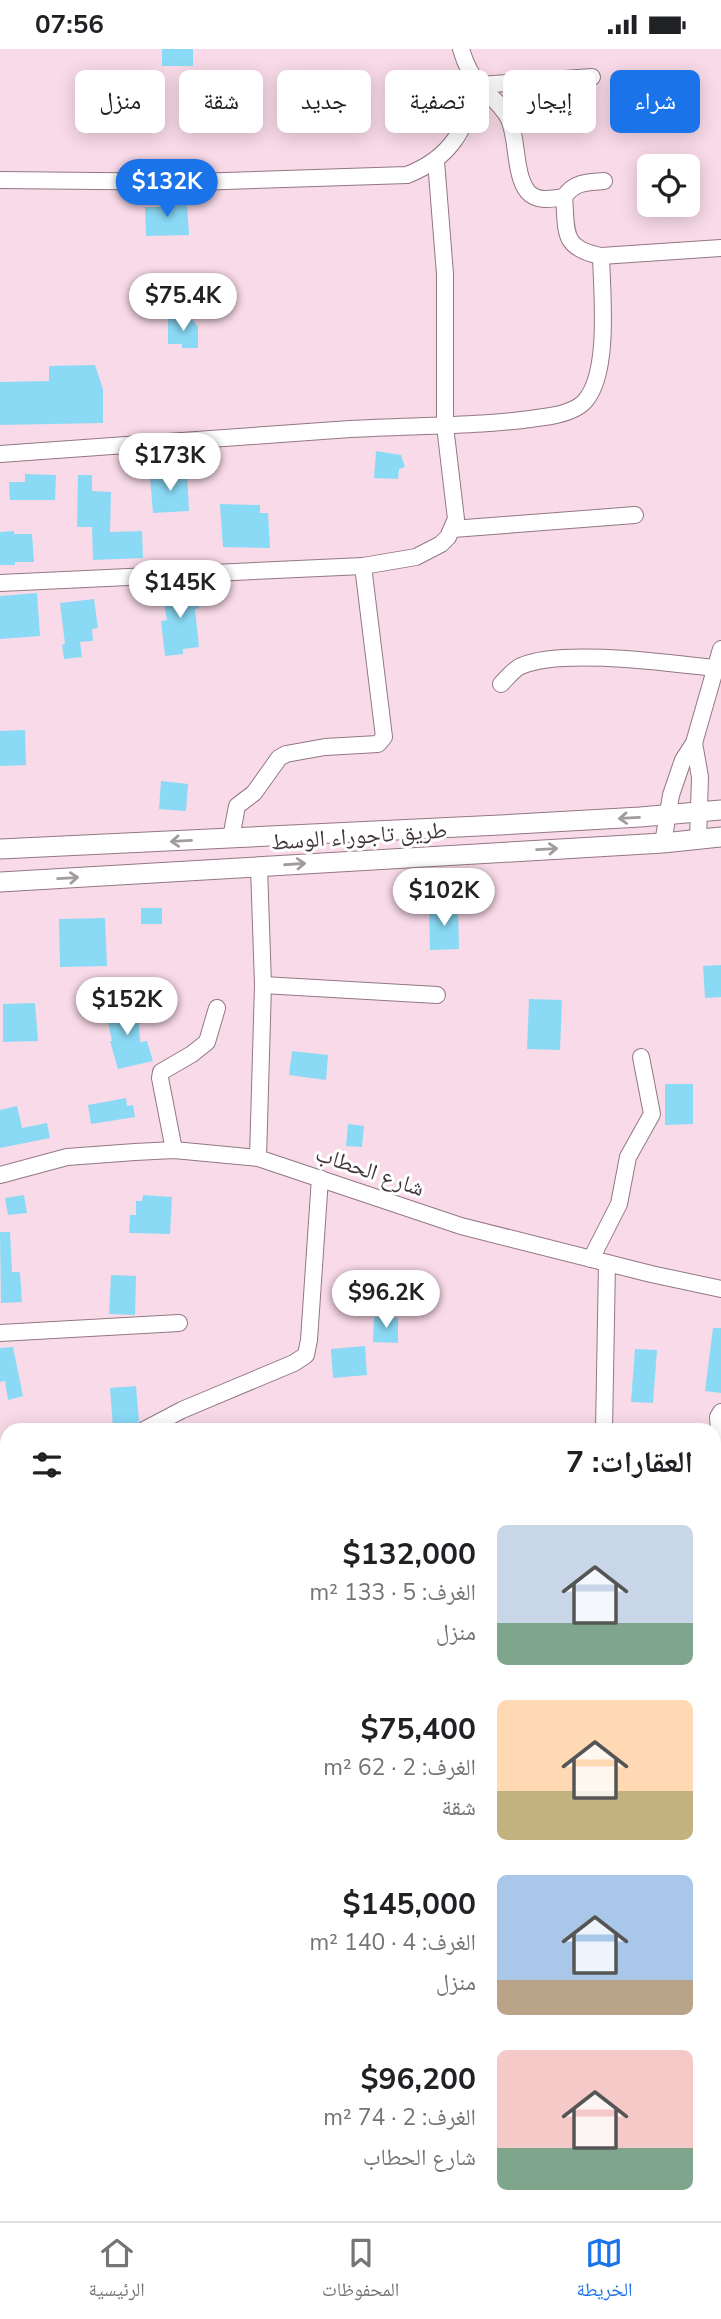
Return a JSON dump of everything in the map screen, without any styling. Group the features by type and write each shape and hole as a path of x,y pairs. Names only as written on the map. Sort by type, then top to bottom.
{"main road":[{"path":"0,849 721,810"},
{"name":"طريق تاجوراء الوسط","path":"0,882 663,843 721,837"}],"street":[{"path":"461,49 469,70"},
{"path":"489,96 507,115 513,129 526,190 533,196 542,198 564,197"},
{"path":"0,180 195,182 407,175 436,161 460,133"},
{"path":"0,583 363,566 416,557 441,544 453,529 456,519 445,426 445,274 436,161"},
{"path":"604,181 579,183 569,188 564,197 567,233 574,247 583,253 601,256 721,249"},
{"path":"0,454 377,428 445,426 552,415 571,410 584,402 597,375 602,355 601,256"},
{"path":"453,529 635,515"},
{"path":"231,838 237,806 254,793 279,758 286,754 325,747 379,744 382,741 363,566"},
{"path":"663,843 666,815 676,777 694,743 721,649"},
{"path":"502,684 520,666 561,658 630,660 714,668"},
{"path":"694,743 700,777 698,840"},
{"path":"258,867 263,985 258,1158"},
{"path":"263,985 437,995"},
{"path":"174,1150 161,1072 207,1042 217,1007"},
{"path":"591,1258 619,1204 628,1157 652,1115 641,1057"},
{"name":"شارع الحطاب","path":"0,1175 67,1157 174,1150 258,1158 461,1226 721,1289"},
{"path":"157,1423 294,1363 306,1355 320,1178"},
{"path":"604,1423 607,1263"},
{"path":"0,1333 179,1323"}],"building":[{"path":"162,49 193,49 193,66 162,66"},
{"path":"162,198 173,198 173,204 187,203 189,235 146,236 145,207 161,207"},
{"path":"168,319 192,319 198,327 198,348 182,348 182,344 168,344"},
{"path":"95,365 103,389 103,423 0,425 0,382 49,381 49,366"},
{"path":"376,451 401,455 405,467 399,469 398,479 374,478"},
{"path":"187,473 189,511 153,513 150,476"},
{"path":"25,474 56,475 55,500 10,500 9,482 25,482"},
{"path":"78,475 92,475 92,491 111,492 110,532 142,531 143,558 93,560 92,527 77,527"},
{"path":"220,504 260,505 260,513 268,513 270,548 223,547"},
{"path":"14,531 14,534 32,534 34,562 0,565 0,532"},
{"path":"184,585 185,589 194,587 199,608 195,609 199,647 183,649 183,654 165,656 161,621 167,620 162,593 170,591 169,586"},
{"path":"37,593 40,636 0,639 0,596"},
{"path":"94,599 98,628 92,629 93,641 80,642 82,657 64,659 60,603"},
{"path":"25,730 26,765 0,766 0,731"},
{"path":"161,781 188,784 186,811 159,809"},
{"path":"429,906 458,906 459,949 430,950"},
{"path":"141,908 162,908 162,924 141,924"},
{"path":"105,918 107,966 60,967 59,919"},
{"path":"721,965 721,997 705,998 703,966"},
{"path":"529,999 562,1000 560,1050 527,1049"},
{"path":"35,1003 38,1041 3,1042 3,1004"},
{"path":"138,1006 140,1042 147,1041 153,1061 118,1069 105,1008"},
{"path":"292,1051 328,1055 326,1080 289,1075"},
{"path":"665,1084 693,1084 693,1124 665,1125"},
{"path":"126,1098 127,1106 133,1105 135,1117 91,1124 88,1105"},
{"path":"17,1106 22,1128 47,1123 50,1138 0,1148 0,1110"},
{"path":"348,1124 364,1126 362,1147 346,1146"},
{"path":"24,1195 27,1213 8,1215 5,1198"},
{"path":"143,1195 172,1197 170,1234 129,1233 130,1215 136,1215 136,1201 142,1201"},
{"path":"0,1232 10,1232 12,1272 20,1272 22,1302 1,1303"},
{"path":"111,1275 136,1276 135,1315 109,1314"},
{"path":"374,1317 398,1318 398,1343 373,1342"},
{"path":"713,1328 721,1328 721,1393 705,1391"},
{"path":"365,1346 367,1375 333,1378 331,1349"},
{"path":"13,1347 23,1396 8,1400 5,1381 0,1382 0,1348"},
{"path":"635,1349 657,1350 653,1403 631,1402"},
{"path":"136,1386 137,1423 113,1423 110,1388"}]}
